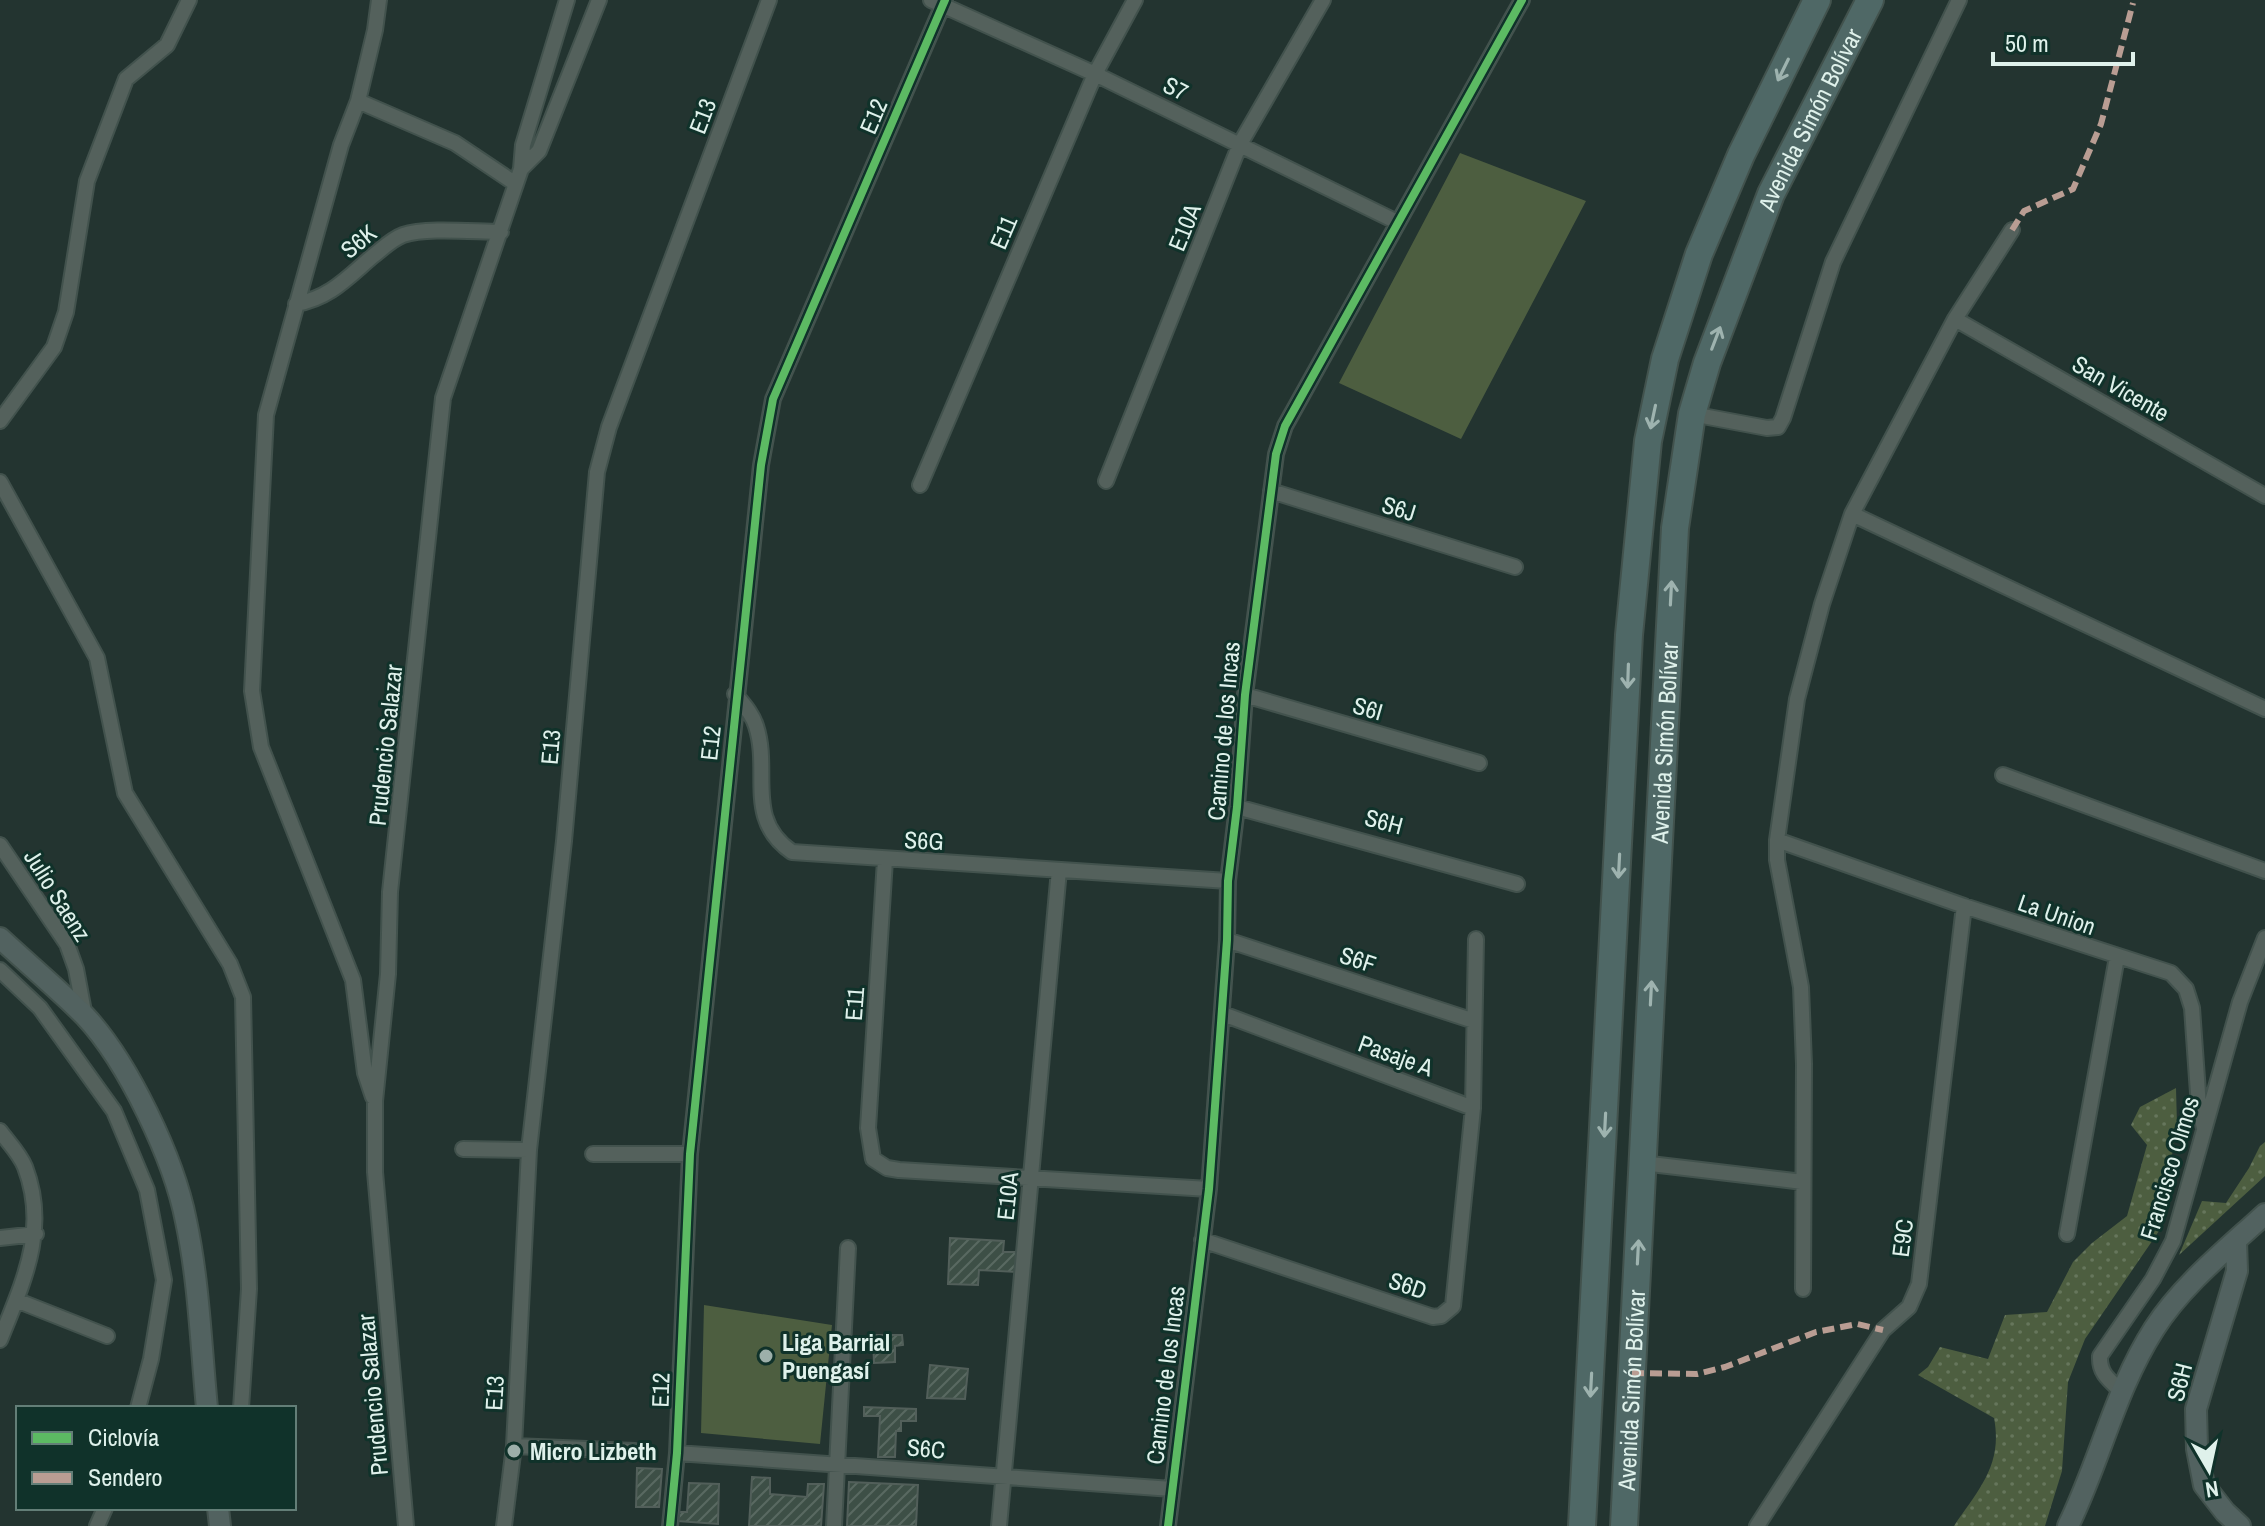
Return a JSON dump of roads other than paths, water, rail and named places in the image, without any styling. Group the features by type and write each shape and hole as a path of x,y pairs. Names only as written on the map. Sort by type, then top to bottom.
{"highway":[{"name":"Avenida Simón Bolívar","path":"1582,1526 1629,635 1648,441 1665,359 1699,254 1741,155 1817,0"},
{"name":"Avenida Simón Bolívar","path":"1624,1526 1675,528 1692,414 1707,363 1771,194 1870,0"}],"main road":[{"path":"0,938 85,1017 127,1074 144,1107 182,1204 193,1267 207,1406"},
{"path":"2068,1526 2121,1391 2155,1328 2174,1303 2265,1214"},
{"name":"S6H","path":"2236,1241 2237,1271 2196,1409 2204,1485 2240,1526"}],"street":[{"path":"0,421 54,347 66,312 87,181 126,79 167,45 189,0"},
{"path":"375,1101 365,1073 353,980 261,747 252,691 266,415 341,145 358,101 379,0"},
{"path":"358,101 455,143 518,176 523,145 567,0"},
{"name":"Prudencio Salazar","path":"406,1526 375,1172 375,1101 388,974 390,892 443,398 518,176 539,151 599,0"},
{"name":"E13","path":"504,1526 514,1446 529,1150 564,841 597,472 609,427 769,0"},
{"name":"E11","path":"920,485 1095,74 1135,0"},
{"name":"E10A","path":"1106,481 1240,144 1323,0"},
{"name":"Camino de los Incas","path":"1168,1526 1209,1189 1223,1014 1228,881 1245,695 1276,454 1285,426 1522,0"},
{"path":"1692,414 1767,428 1778,427 1833,262 1959,0"},
{"name":"S7","path":"939,2 1095,74 1397,222"},
{"name":"E12","path":"670,1526 677,1453 690,1154 761,465 773,399 939,2"},
{"path":"1803,1289 1804,1064 1801,987 1779,879 1777,840 1797,699 1822,604 1852,514 1955,319 2012,230"},
{"name":"S6K","path":"296,304 316,300 330,292 402,235 418,232 501,232"},
{"name":"San Vicente","path":"1955,319 2265,496"},
{"path":"0,482 97,658 125,793 230,964 243,997 249,1289 241,1406"},
{"name":"S6J","path":"1271,491 1515,567"},
{"path":"1852,514 2265,709"},
{"name":"S6G","path":"735,694 755,723 764,816 777,842 792,852 1228,881"},
{"name":"S6I","path":"1245,695 1479,763"},
{"path":"2003,775 2265,871"},
{"name":"S6H","path":"1237,807 1517,884"},
{"name":"La Union","path":"1777,840 1964,906 2171,973 2186,989 2192,1008 2199,1107 2204,1128"},
{"name":"Julio Saenz","path":"0,845 67,944 76,969 85,1017"},
{"name":"E11","path":"885,860 869,1151 873,1159 887,1168 1031,1178"},
{"name":"E10A","path":"999,1526 1059,870"},
{"name":"E9C","path":"1757,1526 1883,1330 1909,1307 1919,1284 1964,906"},
{"name":"Francisco Olmos","path":"2121,1391 2103,1374 2100,1356 2153,1279 2173,1241 2240,1002 2265,938"},
{"name":"Pasaje A","path":"1223,1014 1473,1108 1476,939"},
{"name":"S6F","path":"1227,940 1474,1021"},
{"path":"2067,1234 2117,957"},
{"path":"0,970 40,1008 114,1111 147,1190 164,1280 151,1359 139,1406"},
{"name":"S6D","path":"1202,1240 1433,1317 1441,1316 1453,1306 1473,1108"},
{"path":"0,1131 24,1164 34,1198 36,1234 0,1340"},
{"path":"463,1149 529,1150"},
{"path":"593,1154 690,1154"},
{"path":"1642,1163 1803,1182"},
{"path":"1031,1178 1209,1189"},
{"path":"0,1238 36,1234"},
{"path":"834,1526 848,1248"},
{"path":"16,1300 107,1336"},
{"path":"514,1446 635,1451"},
{"name":"S6C","path":"677,1453 1172,1489"}],"place":[{"name":"Liga Barrial Puengasí","path":"766,1356"},
{"name":"Micro Lizbeth","path":"514,1451"}]}
